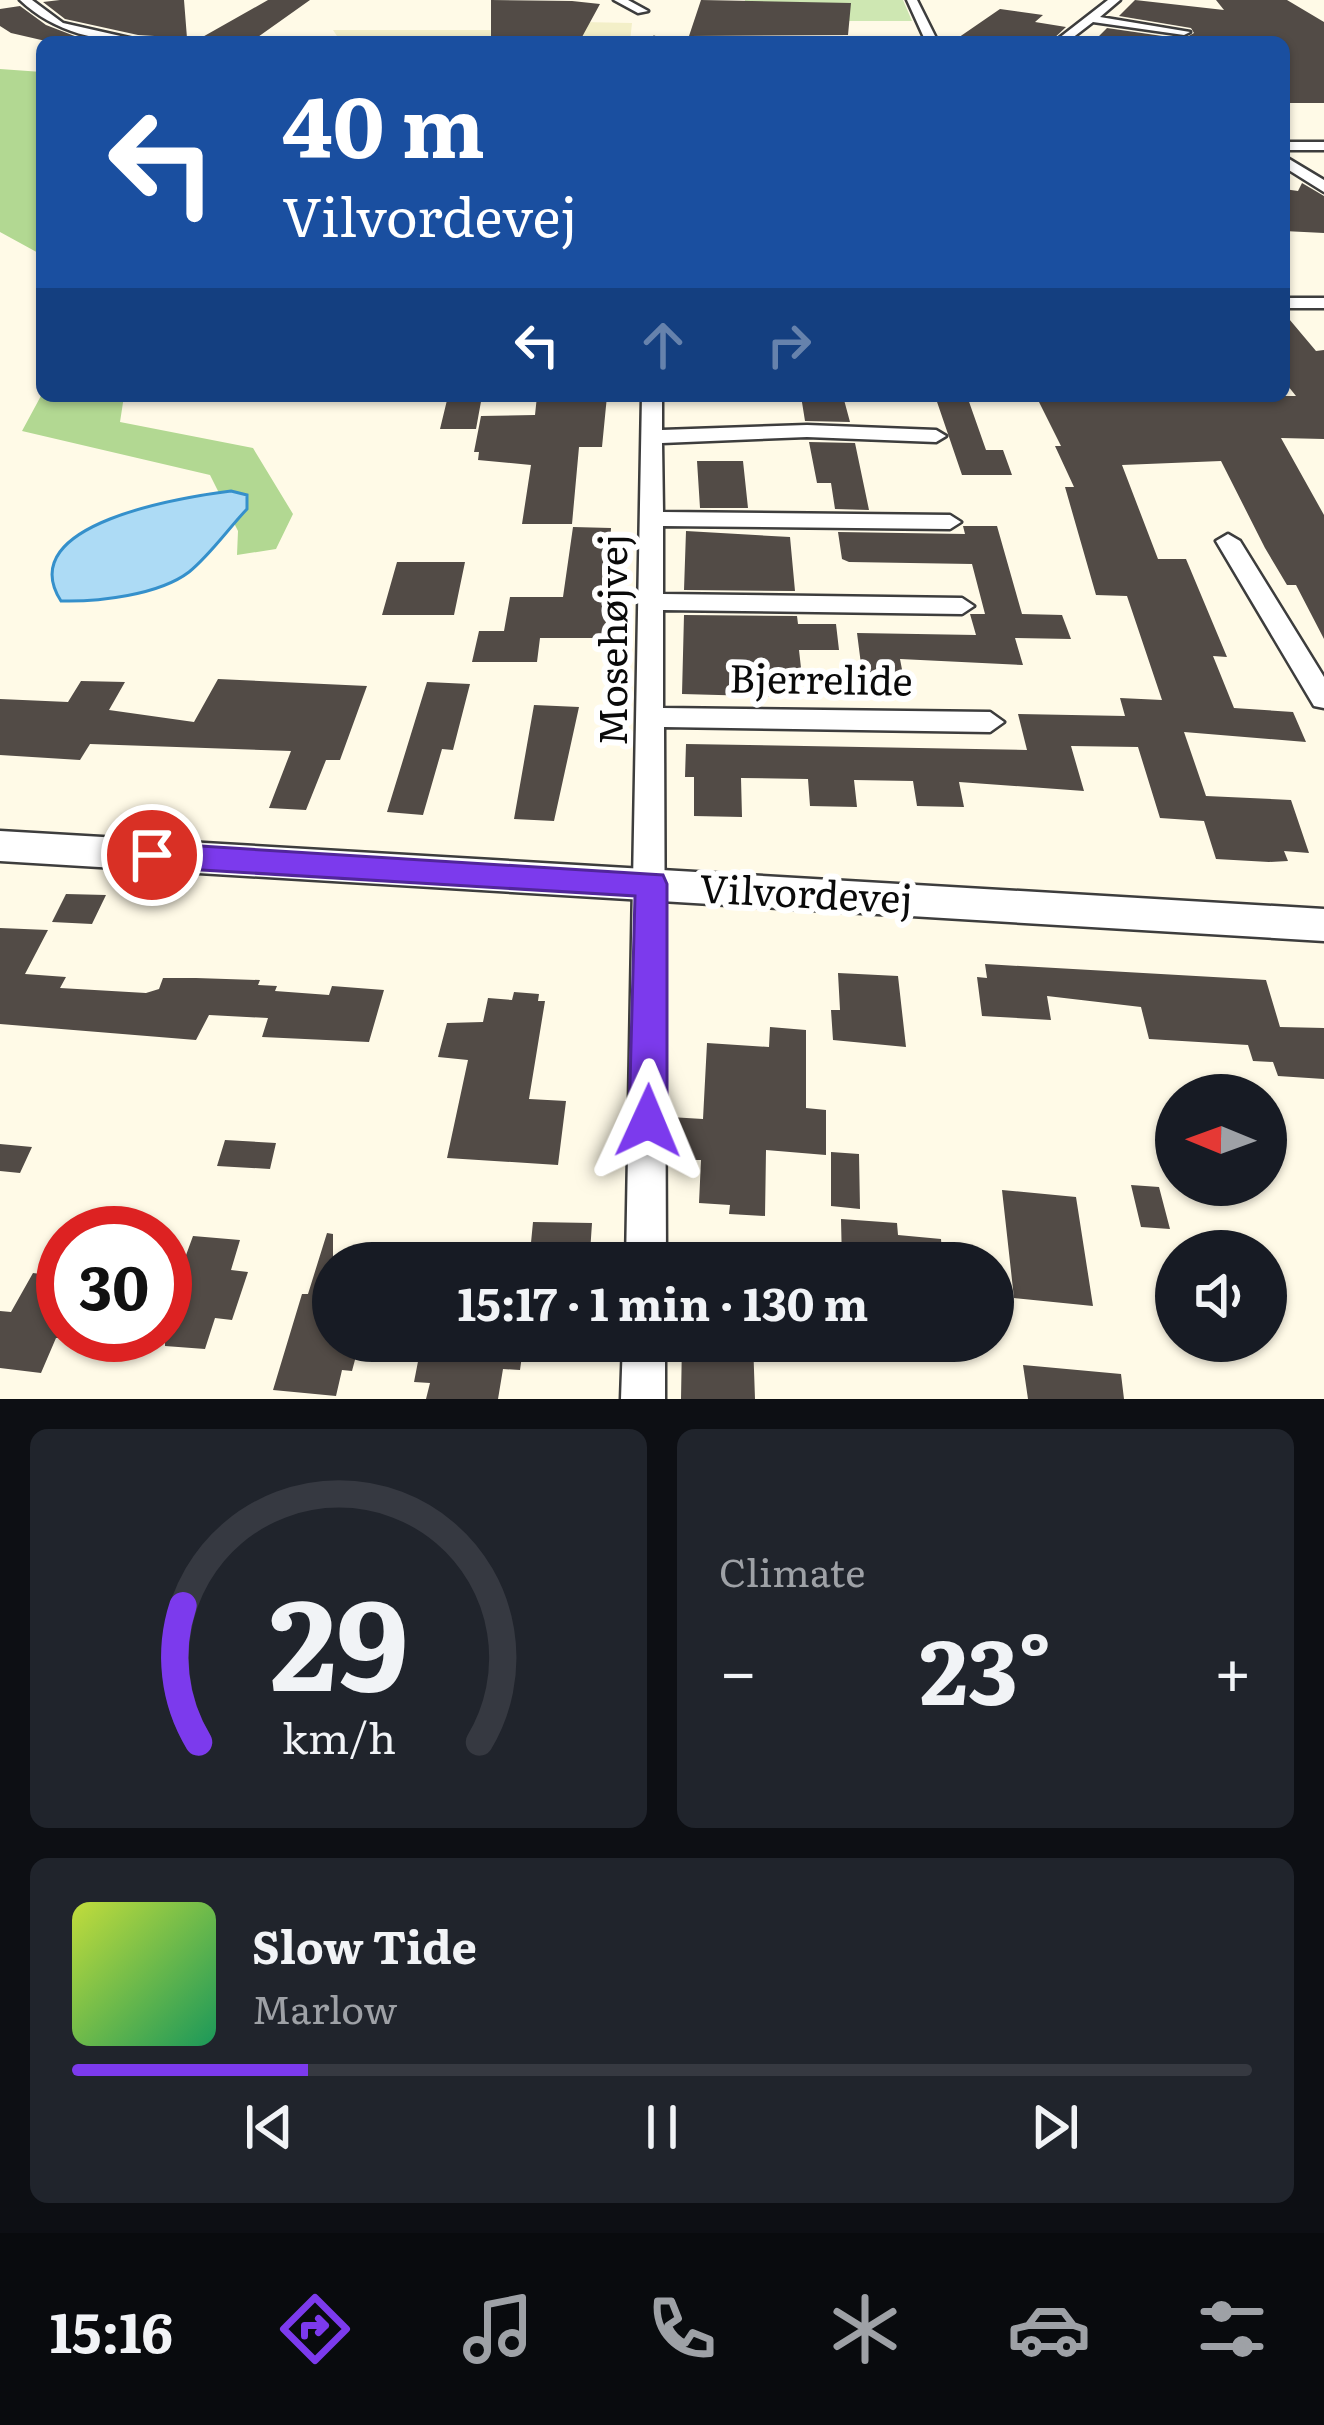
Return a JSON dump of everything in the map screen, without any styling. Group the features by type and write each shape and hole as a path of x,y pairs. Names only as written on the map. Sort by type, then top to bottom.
{"street":[{"path":"26,0 59,26 110,36"},
{"path":"619,0 642,11"},
{"path":"912,0 929,36"},
{"path":"1069,36 1115,0"},
{"path":"1093,19 1184,32"},
{"path":"1290,146 1324,146"},
{"path":"1290,164 1324,187"},
{"path":"1290,303 1324,303"},
{"name":"Mosehøjvej","path":"646,1242 652,402"},
{"path":"652,436 807,431 936,436"},
{"path":"652,519 950,522"},
{"path":"1228,542 1324,699"},
{"name":"Bjerrelide","path":"652,602 962,607"},
{"name":"Bjerrelide","path":"652,717 990,722"},
{"name":"Vilvordevej","path":"0,846 1324,925"},
{"path":"644,1362 644,1399"}],"shaded area":[{"path":"532,21 632,23 631,36 337,36 333,30 527,30"}],"green space":[{"path":"745,0 903,0 912,21 741,21"},
{"path":"0,69 36,72 36,252 0,232"},
{"path":"38,402 123,402 120,422 253,448 293,514 276,549 237,555 238,531 210,475 22,431"}],"water":[{"path":"231,491 247,495 247,509 189,572 128,595 61,601 52,574 60,552 81,534 144,508"}],"building":[{"path":"184,0 187,36 138,35 65,19 43,2"},
{"path":"268,0 310,0 259,36 204,36"},
{"path":"491,0 600,4 583,36 491,36"},
{"path":"701,0 851,3 848,35 689,36"},
{"path":"1135,0 1224,10 1216,0 1287,0 1324,22 1324,103 1290,103 1290,36 1188,36 1194,33 1191,28 1119,16"},
{"path":"20,6 46,25 75,36 36,39 11,33 0,26 0,9"},
{"path":"1000,9 1043,15 1035,22 1066,27 1056,36 961,36"},
{"path":"1107,28 1162,36 1099,36"},
{"path":"1302,183 1324,196 1324,233 1290,231 1290,190 1298,191"},
{"path":"1290,320 1316,351 1324,350 1324,439 1281,438 1324,515 1324,639 1296,585 1287,585 1265,548 1221,461 1122,465 1158,559 1186,559 1227,657 1213,656 1234,708 1293,712 1306,742 1184,732 1206,796 1291,800 1309,853 1284,851 1288,861 1216,859 1204,821 1160,818 1138,747 1071,746 1084,791 959,782 964,807 917,806 913,781 854,780 857,807 810,806 808,779 741,778 742,817 694,816 694,777 685,777 686,744 1027,750 1018,714 1125,716 1120,698 1162,700 1127,596 1096,595 1065,487 1074,487 1039,402 1290,402 1290,396 1296,396 1290,388"},
{"path":"447,402 481,402 476,429 440,429"},
{"path":"536,402 606,402 602,447 579,447 572,524 522,524 531,465 478,460 479,452 474,452 481,416 535,415"},
{"path":"802,402 845,402 850,422 805,421"},
{"path":"937,402 969,402 986,450 1003,450 1012,475 962,475"},
{"path":"809,442 855,443 869,510 835,509 831,483 817,483"},
{"path":"697,461 743,461 748,508 700,508"},
{"path":"963,526 997,526 1022,614 1062,615 1071,639 1015,638 1023,665 900,659 904,680 863,680 857,633 976,635 970,614 985,614 972,564 849,562 842,559 838,532 965,534"},
{"path":"573,527 611,528 605,638 540,638 537,662 472,662 479,631 504,631 510,597 563,597"},
{"path":"686,531 790,537 795,591 684,590"},
{"path":"397,562 465,562 454,615 382,615"},
{"path":"684,615 797,616 798,624 836,624 839,650 799,650 803,686 789,686 790,697 682,694"},
{"path":"218,679 367,686 340,760 326,760 306,810 269,808 291,751 90,744 80,760 0,755 0,699 68,702 81,681 125,682 109,710 194,722"},
{"path":"427,682 470,684 453,750 442,749 423,815 387,812"},
{"path":"534,705 579,707 554,821 514,819"},
{"path":"66,894 106,895 92,924 52,922"},
{"path":"0,928 48,930 25,974 66,977 60,988 146,993 159,989 163,978 196,978 260,980 258,985 277,986 275,991 329,995 332,986 384,990 369,1042 262,1037 268,1018 209,1015 196,1040 0,1024"},
{"path":"985,964 1266,980 1280,1027 1324,1028 1324,1079 1277,1074 1273,1062 1253,1061 1248,1045 1149,1039 1141,1007 1047,996 1051,1020 982,1016 977,977 987,978"},
{"path":"838,973 898,976 906,1047 833,1040 831,1010 840,1010"},
{"path":"514,992 539,994 538,1001 545,1001 529,1099 566,1101 558,1165 447,1158 468,1060 438,1057 447,1023 483,1022 488,998 512,1000"},
{"path":"770,1027 806,1030 806,1108 826,1110 826,1155 766,1150 765,1216 729,1214 730,1205 699,1203 701,1160 670,1160 670,1117 703,1119 707,1043 769,1047"},
{"path":"225,1140 276,1143 270,1169 217,1166"},
{"path":"0,1144 32,1147 20,1173 0,1171"},
{"path":"831,1152 859,1154 860,1209 831,1206"},
{"path":"1131,1185 1155,1187 1155,1206 1164,1206 1170,1229 1141,1227"},
{"path":"1002,1190 1076,1197 1093,1306 1014,1298 1014,1242 1008,1242"},
{"path":"841,1219 897,1223 898,1235 941,1242 842,1242"},
{"path":"533,1222 592,1223 591,1242 531,1242"},
{"path":"192,1239 240,1240 231,1270 248,1272 232,1320 215,1318 205,1349 192,1348"},
{"path":"36,1273 36,1362 46,1362 41,1373 0,1368 0,1311 11,1312"},
{"path":"312,1281 312,1362 354,1362 352,1371 342,1370 336,1396 273,1390 302,1294 308,1294"},
{"path":"418,1362 521,1362 520,1370 503,1369 498,1399 426,1399 430,1383 414,1382"},
{"path":"682,1362 754,1362 755,1399 681,1399"},
{"path":"1023,1365 1121,1374 1124,1399 1028,1399"}],"route":[{"path":"152,855 652,884 648,1121"}]}
